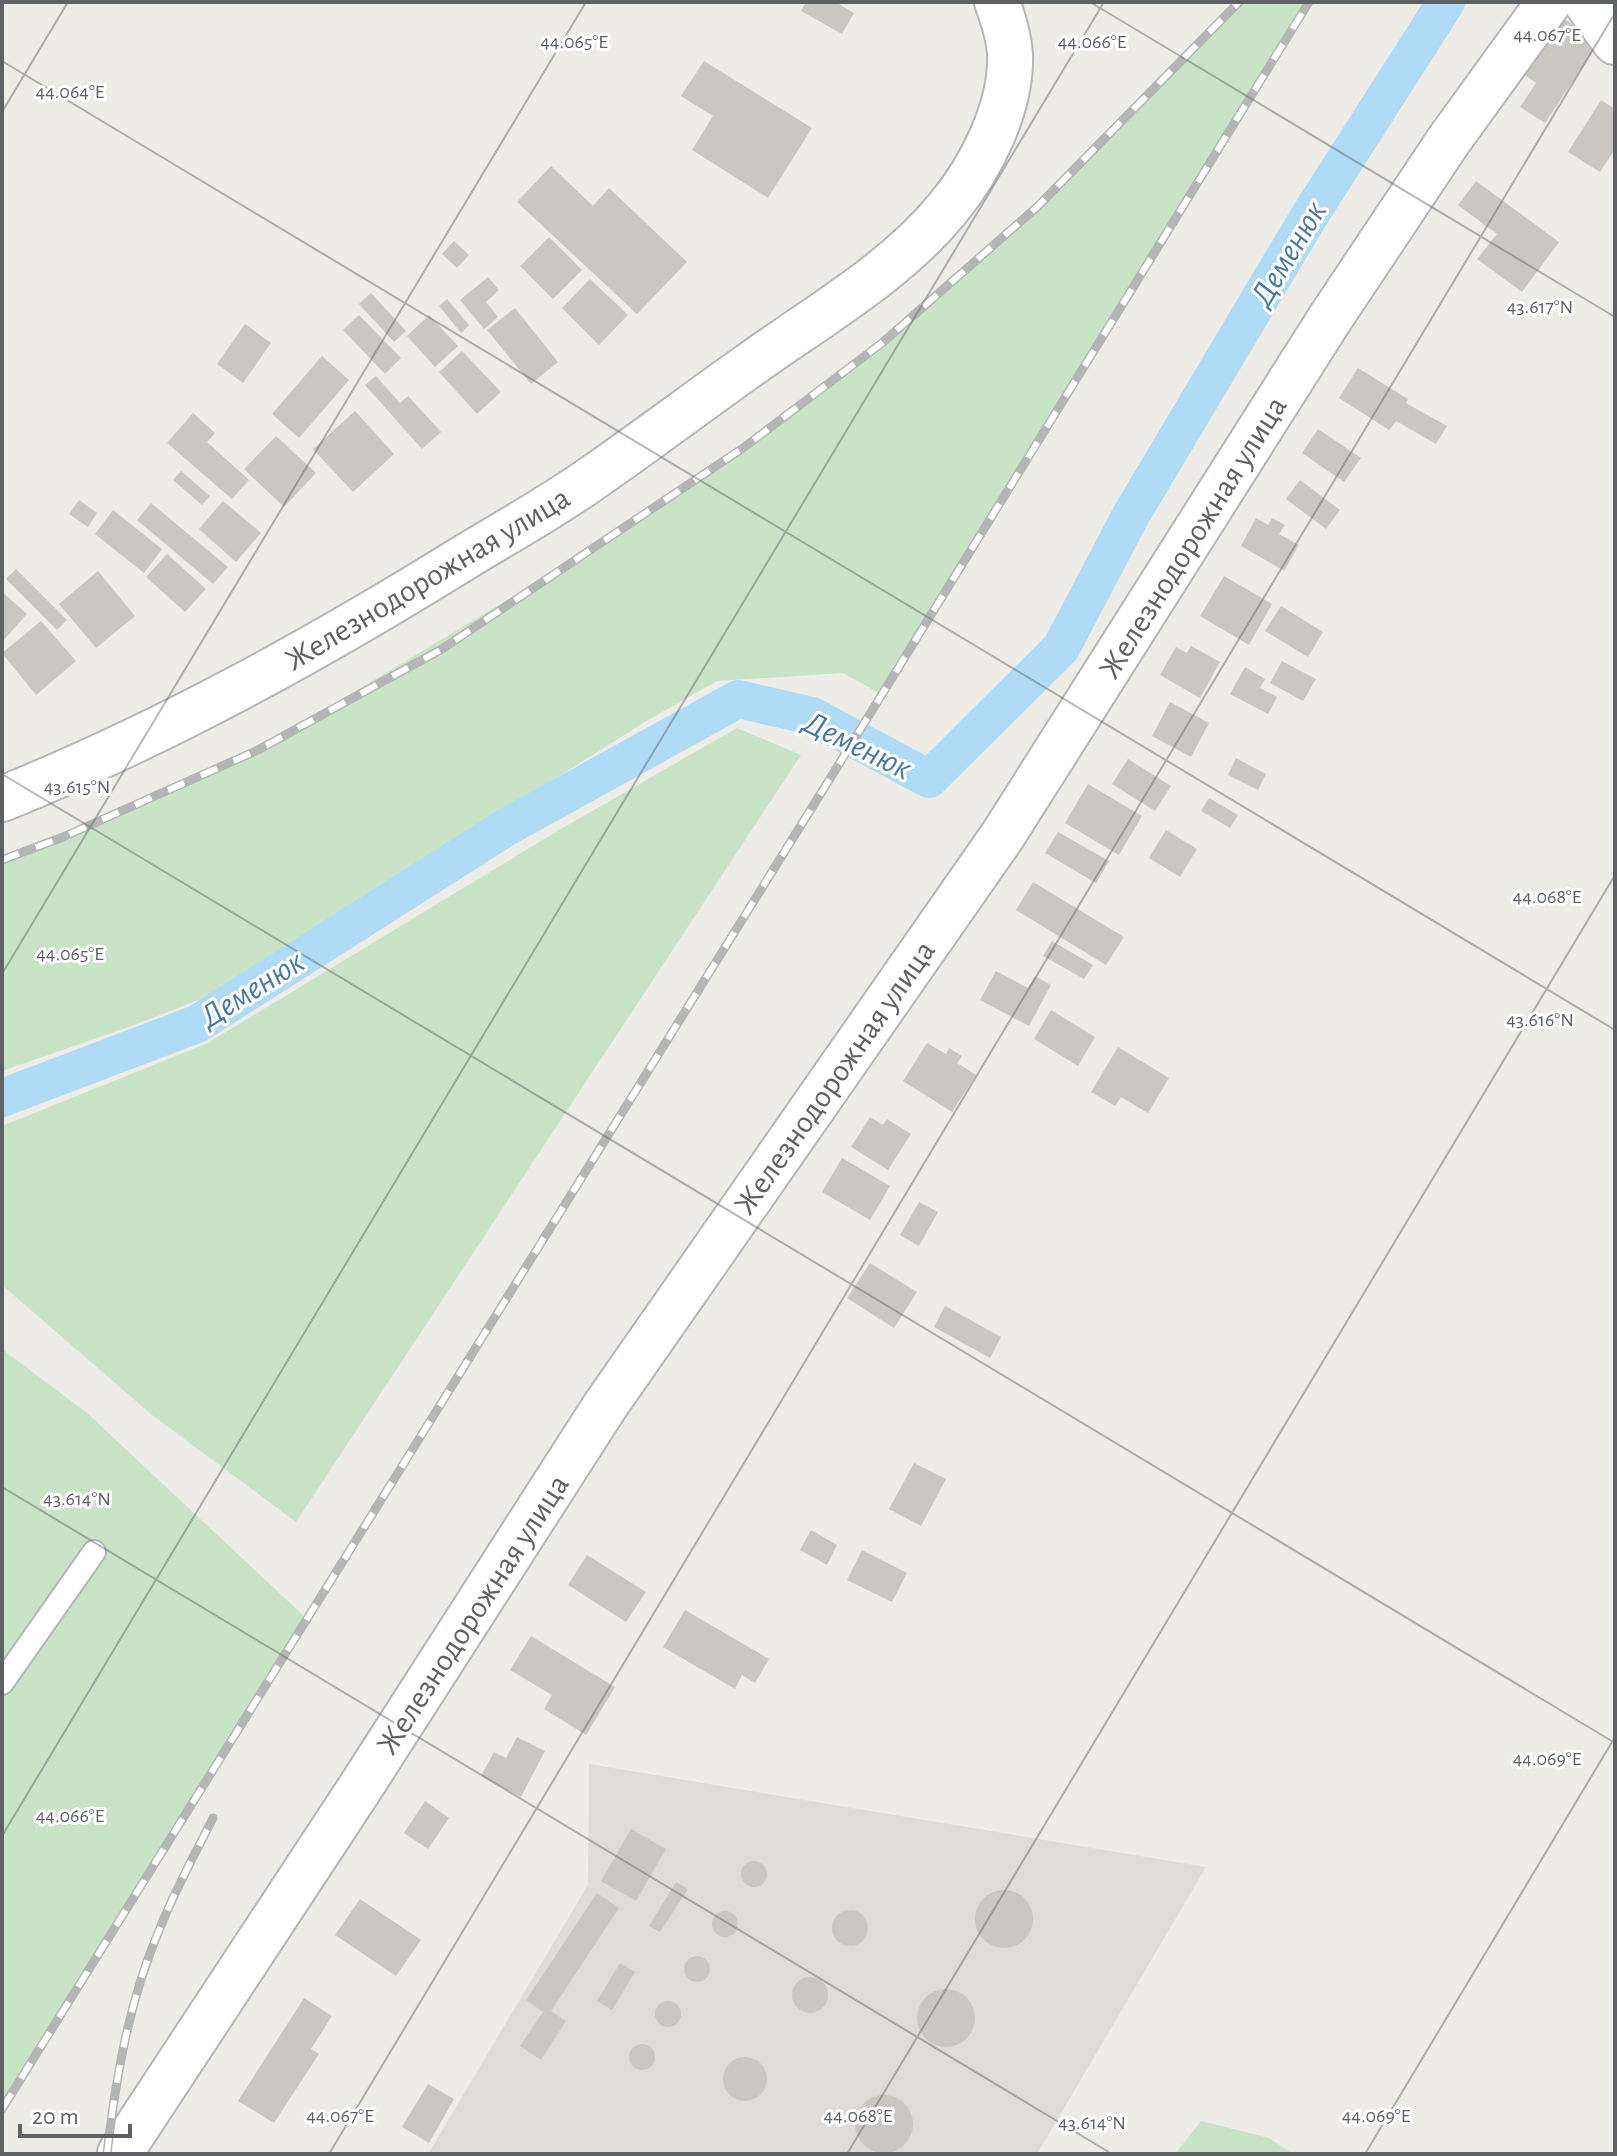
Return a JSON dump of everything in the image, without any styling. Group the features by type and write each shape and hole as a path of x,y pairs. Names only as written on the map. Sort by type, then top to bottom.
{"street":[{"name":"Железнодорожная улица","path":"2,799 86,765 227,694 400,597 591,479 868,283 928,230 949,207 971,175 993,133 1007,89 1010,54 997,2"},
{"name":"Железнодорожная улица","path":"120,2153 360,1788 605,1406 1003,835 1329,320 1449,140 1549,2"},
{"path":"1586,2 1615,42"}],"lane":[{"path":"2,1683 94,1552"}],"shaded area":[{"path":"589,1764 1206,1867 1037,2154 428,2154 588,1885"}],"green space":[{"path":"1239,2 1309,2 881,694 843,673 717,681 648,720 214,994 2,1071 2,860 63,837 258,750 600,544 743,448 882,343 1037,207"},
{"path":"737,728 801,755 296,1522 152,1415 2,1285 2,1126 206,1044 554,833"},
{"path":"2,1349 87,1413 306,1618 2,2109"},
{"path":"1201,2121 1269,2138 1293,2154 1175,2154"}],"building":[{"path":"806,2 835,2 854,13 842,34 801,11"},
{"path":"1563,18 1599,42 1545,123 1520,107 1536,83 1525,75"},
{"path":"704,61 812,128 768,198 692,150 713,116 681,96"},
{"path":"1601,100 1615,109 1615,149 1600,172 1568,152"},
{"path":"551,166 593,206 609,188 687,262 637,314 517,202"},
{"path":"1476,181 1559,242 1522,292 1477,259 1497,234 1458,205"},
{"path":"549,237 582,270 553,299 520,266"},
{"path":"454,241 469,255 457,268 442,254"},
{"path":"488,277 499,290 486,302 498,317 484,329 460,300"},
{"path":"590,279 628,315 599,345 562,308"},
{"path":"371,293 406,331 394,342 359,304"},
{"path":"447,299 469,325 461,333 439,306"},
{"path":"515,308 558,362 531,384 487,330"},
{"path":"359,315 401,358 385,374 343,330"},
{"path":"429,315 458,346 435,367 407,336"},
{"path":"245,324 271,343 243,383 217,364"},
{"path":"462,351 501,392 477,414 439,372"},
{"path":"322,356 349,380 299,438 272,414"},
{"path":"1358,368 1408,399 1406,403 1447,426 1436,444 1396,421 1389,430 1339,398"},
{"path":"376,376 400,403 408,396 441,432 422,449 365,385"},
{"path":"355,411 394,454 353,492 313,449"},
{"path":"193,413 215,433 207,442 249,480 232,499 167,443"},
{"path":"1318,429 1361,458 1344,482 1302,453"},
{"path":"276,436 316,473 284,507 244,469"},
{"path":"181,471 210,496 202,505 173,480"},
{"path":"1300,480 1340,510 1326,529 1286,499"},
{"path":"79,500 97,513 88,527 69,514"},
{"path":"223,501 261,533 236,562 199,529"},
{"path":"151,503 228,567 213,584 137,520"},
{"path":"113,510 162,549 144,573 95,534"},
{"path":"1256,518 1268,525 1272,518 1285,525 1279,534 1299,545 1284,571 1241,546"},
{"path":"167,554 206,589 185,612 146,577"},
{"path":"16,569 67,620 57,630 6,579"},
{"path":"98,571 135,616 96,648 59,604"},
{"path":"1224,576 1272,604 1249,645 1200,616"},
{"path":"2,592 27,614 2,642"},
{"path":"1281,606 1323,632 1308,657 1265,631"},
{"path":"41,621 76,661 36,695 2,653"},
{"path":"1191,646 1220,662 1200,698 1160,675 1176,647 1187,653"},
{"path":"1282,661 1316,679 1303,701 1270,683"},
{"path":"1245,667 1265,679 1260,688 1277,697 1268,714 1230,694"},
{"path":"1170,702 1209,723 1191,757 1152,736"},
{"path":"1236,758 1266,774 1258,790 1228,775"},
{"path":"1128,759 1171,786 1155,811 1112,784"},
{"path":"1088,784 1142,816 1119,855 1065,823"},
{"path":"1209,798 1238,815 1230,828 1201,811"},
{"path":"1166,830 1197,849 1180,877 1149,858"},
{"path":"1058,832 1109,861 1096,883 1045,853"},
{"path":"1033,882 1124,937 1106,965 1016,910"},
{"path":"1052,941 1093,965 1084,979 1043,956"},
{"path":"996,971 1028,988 1035,976 1051,985 1029,1026 980,1000"},
{"path":"1051,1010 1095,1037 1078,1066 1034,1039"},
{"path":"927,1043 946,1054 949,1048 962,1056 957,1063 976,1075 952,1112 903,1081"},
{"path":"1118,1047 1169,1078 1148,1113 1121,1097 1115,1106 1091,1092"},
{"path":"870,1117 883,1125 887,1119 911,1134 888,1170 851,1147"},
{"path":"842,1158 890,1186 870,1220 822,1192"},
{"path":"919,1202 938,1212 919,1246 900,1235"},
{"path":"870,1263 917,1292 894,1328 847,1298"},
{"path":"945,1306 1001,1337 990,1358 934,1327"},
{"path":"914,1463 946,1479 921,1526 889,1509"},
{"path":"811,1530 837,1545 827,1565 800,1550"},
{"path":"862,1550 907,1573 892,1602 847,1580"},
{"path":"587,1555 646,1592 626,1622 568,1585"},
{"path":"685,1610 769,1659 755,1683 742,1675 735,1689 663,1647"},
{"path":"531,1636 615,1687 586,1735 544,1709 552,1695 510,1670"},
{"path":"517,1737 545,1751 521,1797 481,1776 494,1752 506,1758"},
{"path":"425,1801 449,1818 428,1849 404,1833"},
{"path":"631,1829 666,1849 636,1901 601,1881"},
{"path":"754,1861 763,1865 767,1874 763,1883 754,1887 745,1883 741,1874 745,1865"},
{"path":"676,1882 688,1889 660,1932 649,1926"},
{"path":"1004,1890 1024,1899 1033,1919 1024,1939 1004,1948 984,1939 975,1919 984,1899"},
{"path":"597,1893 619,1908 551,2011 566,2021 541,2060 520,2046 543,2012 526,2000"},
{"path":"360,1899 421,1940 396,1976 335,1935"},
{"path":"850,1910 863,1915 868,1928 863,1941 850,1946 837,1941 832,1928 837,1915"},
{"path":"725,1911 734,1915 738,1924 734,1933 725,1937 716,1933 712,1924 716,1915"},
{"path":"697,1956 706,1960 710,1969 706,1978 697,1982 688,1978 684,1969 688,1960"},
{"path":"620,1963 635,1972 612,2010 597,2001"},
{"path":"810,1977 823,1982 828,1995 823,2008 810,2013 797,2008 792,1995 797,1982"},
{"path":"946,1989 966,1998 975,2018 966,2038 946,2047 926,2038 917,2018 926,1998"},
{"path":"304,1998 332,2016 311,2049 319,2054 274,2123 238,2101"},
{"path":"668,2001 677,2005 681,2014 677,2023 668,2027 659,2023 655,2014 659,2005"},
{"path":"642,2044 651,2048 655,2057 651,2066 642,2070 633,2066 629,2057 633,2048"},
{"path":"745,2057 761,2063 767,2079 761,2095 745,2101 729,2095 723,2079 729,2063"},
{"path":"428,2084 454,2099 429,2143 402,2127"},
{"path":"884,2095 904,2104 913,2124 904,2144 884,2153 864,2144 855,2124 864,2104"}],"waterway":[{"name":"Деменюк","path":"2,1098 197,1024 505,828 738,699 812,716 929,779 1061,648 1131,515 1308,218 1446,2"}],"railway":[{"path":"2,860 63,837 258,750 442,649 743,448 882,343 1037,207 1239,2"},
{"path":"2,2109 1309,2"},
{"path":"107,2154 120,2067 140,1983 166,1914 213,1818"}]}
